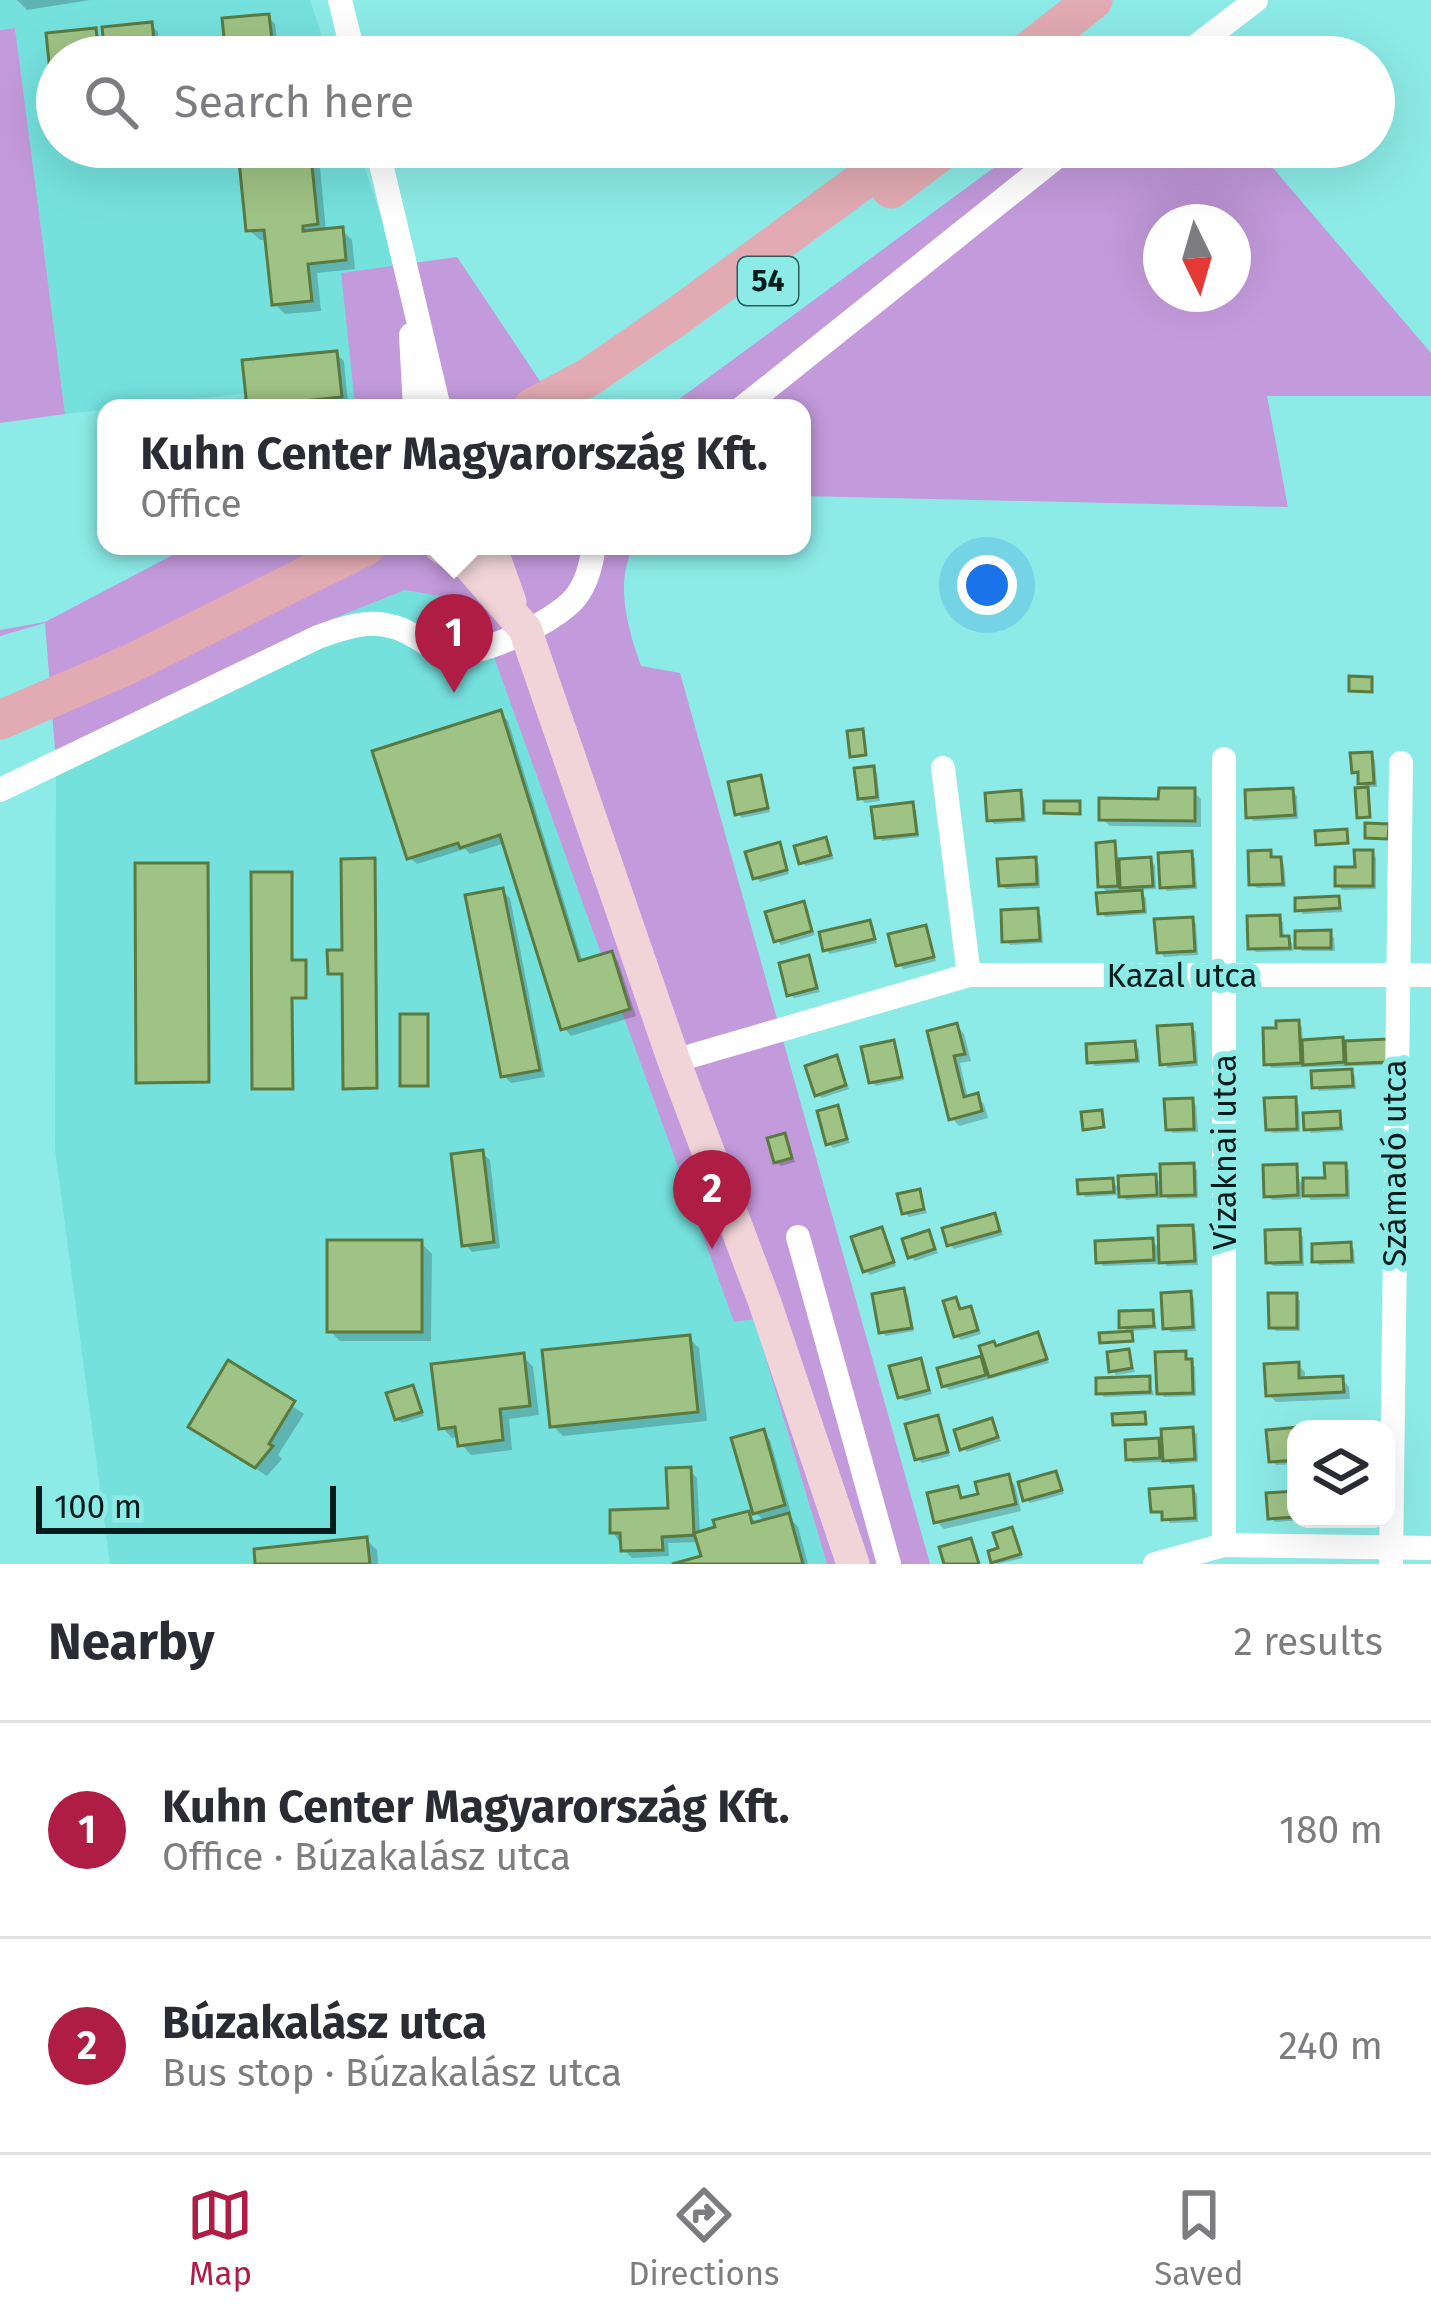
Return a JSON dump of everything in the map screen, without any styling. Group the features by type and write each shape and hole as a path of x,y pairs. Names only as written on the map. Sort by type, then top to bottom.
{"main road":[{"path":"1048,36 1093,0"},
{"path":"1080,36 1124,0"},
{"name":"54","path":"548,399 661,327 879,168"},
{"name":"54","path":"597,399 773,278 919,168"},
{"path":"0,691 157,621 286,555"},
{"path":"0,720 130,664 348,555"}],"street":[{"path":"340,0 349,36"},
{"path":"1210,36 1256,0"},
{"path":"382,168 437,399"},
{"path":"753,399 1043,168"},
{"path":"412,291 415,399"},
{"path":"454,555 469,565 520,622"},
{"path":"494,555 765,1303 853,1564"},
{"path":"0,790 361,621 388,625 432,649 454,654 477,651 520,622 562,610 578,595 592,555"},
{"name":"Vízaknai utca","path":"1224,759 1224,1545"},
{"name":"Számadó utca","path":"1391,1556 1401,763"},
{"path":"943,768 969,975"},
{"name":"Kazal utca","path":"674,1061 969,975 1431,975"},
{"path":"798,1237 889,1564"},
{"path":"1155,1564 1224,1545 1391,1556 1431,1548"}],"shaded area":[{"path":"0,0 310,0 322,36 36,36 36,168 365,168 397,266 341,274 355,399 259,399 257,392 196,399 97,399 97,410 65,414 15,29 0,30"},
{"path":"15,28 65,414 0,423 0,30"},
{"path":"993,168 1273,168 1431,353 1431,396 1267,396 1288,507 811,496 811,399 679,399"},
{"path":"457,257 552,399 354,399 341,273"},
{"path":"173,555 630,555 624,590 632,637 641,666 680,673 930,1564 827,1564 754,1319 734,1322 474,602 405,590 330,620 56,762 45,623 0,636 0,630 45,622"},
{"path":"405,590 474,602 734,1321 754,1318 827,1564 110,1564 55,1149 56,762 330,620"}],"building":[{"path":"269,14 272,36 224,36 222,18"},
{"path":"152,22 154,36 103,36 102,27"},
{"path":"96,28 97,36 46,36"},
{"path":"240,168 312,168 318,224 303,226 303,231 343,227 346,260 308,264 312,301 272,305 264,230 246,231"},
{"path":"337,351 342,397 246,399 242,360"},
{"path":"1349,676 1372,677 1372,692 1349,691"},
{"path":"501,710 579,961 612,951 630,1009 561,1030 500,835 407,859 372,751"},
{"path":"863,729 866,755 850,757 847,731"},
{"path":"1372,752 1374,783 1358,784 1350,753"},
{"path":"874,766 877,797 858,799 854,768"},
{"path":"761,775 768,808 735,815 728,782"},
{"path":"1368,787 1370,817 1357,818 1355,788"},
{"path":"1159,788 1195,788 1195,821 1099,820 1099,798 1158,799"},
{"path":"1293,788 1295,815 1246,818 1245,790"},
{"path":"1021,790 1023,819 987,821 985,793"},
{"path":"1044,801 1080,801 1080,814 1044,813"},
{"path":"913,802 917,834 875,838 871,807"},
{"path":"1365,823 1389,824 1388,839 1365,838"},
{"path":"1347,829 1348,843 1316,845 1315,831"},
{"path":"826,837 831,855 799,864 794,846"},
{"path":"1115,841 1118,886 1098,887 1096,843"},
{"path":"780,842 787,870 753,879 745,852"},
{"path":"1271,850 1271,857 1281,857 1283,884 1249,885 1248,851"},
{"path":"1354,850 1373,850 1373,886 1335,886 1335,867 1355,867"},
{"path":"1192,851 1194,886 1160,888 1158,853"},
{"path":"1036,857 1037,884 999,886 997,859"},
{"path":"1151,857 1153,886 1120,888 1119,859"},
{"path":"375,858 377,1088 343,1089 342,974 328,974 327,950 342,950 341,859"},
{"path":"135,863 208,863 209,1082 136,1083"},
{"path":"251,872 292,872 292,960 306,960 306,998 292,998 293,1089 252,1089"},
{"path":"503,888 540,1070 501,1077 465,895"},
{"path":"1142,890 1144,911 1098,914 1096,893"},
{"path":"1339,896 1340,908 1295,911 1295,898"},
{"path":"804,901 812,931 774,942 765,912"},
{"path":"1038,908 1040,940 1002,942 1001,910"},
{"path":"1280,915 1281,936 1289,936 1290,948 1248,949 1247,916"},
{"path":"1193,917 1195,951 1157,953 1154,919"},
{"path":"870,920 875,939 823,951 819,932"},
{"path":"926,925 934,957 896,966 888,934"},
{"path":"1331,930 1331,948 1295,948 1295,931"},
{"path":"809,955 817,988 787,996 779,963"},
{"path":"400,1014 428,1014 428,1086 400,1086"},
{"path":"1299,1020 1301,1063 1264,1065 1263,1028 1276,1028 1276,1021"},
{"path":"957,1023 965,1054 954,1056 964,1097 978,1093 982,1111 949,1120 927,1031"},
{"path":"1192,1024 1195,1062 1160,1065 1157,1026"},
{"path":"1343,1037 1344,1062 1303,1065 1302,1040"},
{"path":"1388,1039 1388,1062 1346,1064 1345,1041"},
{"path":"894,1040 902,1077 869,1083 861,1047"},
{"path":"1135,1041 1137,1060 1087,1063 1086,1044"},
{"path":"837,1055 846,1085 815,1096 805,1066"},
{"path":"1352,1069 1353,1086 1312,1088 1311,1071"},
{"path":"1296,1097 1297,1129 1266,1130 1264,1098"},
{"path":"1193,1098 1194,1129 1166,1130 1164,1099"},
{"path":"838,1105 847,1139 826,1145 817,1111"},
{"path":"1102,1110 1104,1127 1083,1130 1081,1112"},
{"path":"1340,1111 1341,1128 1304,1130 1303,1113"},
{"path":"785,1133 792,1158 774,1163 767,1138"},
{"path":"483,1150 494,1242 462,1246 451,1154"},
{"path":"1194,1163 1195,1195 1161,1196 1160,1164"},
{"path":"1324,1163 1346,1163 1347,1195 1303,1196 1303,1178 1325,1178"},
{"path":"1297,1164 1298,1195 1264,1197 1263,1165"},
{"path":"1156,1174 1157,1195 1119,1197 1118,1176"},
{"path":"1113,1178 1114,1192 1078,1194 1077,1180"},
{"path":"920,1189 924,1209 902,1214 897,1194"},
{"path":"995,1213 1000,1231 947,1246 942,1228"},
{"path":"1193,1225 1195,1261 1159,1263 1158,1226"},
{"path":"882,1227 894,1262 863,1272 851,1237"},
{"path":"1300,1229 1301,1262 1266,1263 1265,1230"},
{"path":"929,1230 935,1249 908,1258 902,1239"},
{"path":"1153,1238 1154,1260 1096,1263 1095,1241"},
{"path":"327,1240 422,1240 422,1332 327,1332"},
{"path":"1351,1242 1352,1261 1312,1262 1312,1244"},
{"path":"904,1288 912,1328 879,1333 872,1294"},
{"path":"1191,1291 1193,1327 1163,1329 1161,1293"},
{"path":"1268,1293 1297,1293 1297,1328 1269,1328"},
{"path":"956,1297 960,1309 971,1306 978,1330 954,1337 943,1301"},
{"path":"1153,1310 1154,1326 1119,1328 1119,1311"},
{"path":"1132,1331 1133,1341 1100,1343 1099,1333"},
{"path":"1038,1332 1047,1359 989,1377 979,1346 994,1341 996,1346"},
{"path":"690,1335 698,1412 550,1427 542,1350"},
{"path":"1129,1349 1132,1368 1109,1372 1107,1352"},
{"path":"1186,1351 1186,1359 1192,1359 1193,1393 1157,1394 1155,1352"},
{"path":"524,1353 530,1406 500,1409 503,1440 458,1446 455,1427 439,1429 431,1364"},
{"path":"981,1356 986,1375 942,1387 937,1368"},
{"path":"921,1358 929,1390 898,1398 889,1366"},
{"path":"228,1360 295,1401 269,1444 273,1446 255,1468 188,1427"},
{"path":"1299,1362 1299,1378 1343,1376 1344,1392 1266,1396 1264,1364"},
{"path":"1150,1376 1150,1392 1096,1394 1096,1378"},
{"path":"413,1385 422,1412 395,1420 386,1393"},
{"path":"1145,1412 1146,1424 1113,1425 1112,1414"},
{"path":"938,1415 948,1452 915,1460 905,1424"},
{"path":"992,1418 998,1437 960,1450 954,1430"},
{"path":"1193,1427 1195,1459 1163,1461 1161,1429"},
{"path":"1287,1428 1287,1461 1269,1462 1266,1430"},
{"path":"764,1429 785,1505 753,1514 731,1438"},
{"path":"1159,1438 1160,1458 1126,1460 1125,1440"},
{"path":"691,1467 694,1535 662,1537 663,1550 621,1551 620,1533 610,1533 610,1510 668,1508 666,1468"},
{"path":"1056,1471 1062,1490 1023,1501 1018,1482"},
{"path":"1009,1474 1016,1504 934,1523 927,1493 958,1486 961,1498 978,1494 975,1482"},
{"path":"1193,1486 1195,1518 1162,1520 1162,1512 1151,1512 1149,1489"},
{"path":"1287,1492 1287,1518 1268,1519 1266,1493"},
{"path":"749,1511 752,1523 789,1513 803,1564 672,1564 701,1556 694,1533 715,1527 713,1520"},
{"path":"1012,1527 1021,1554 991,1563 988,1551 998,1548 993,1533"},
{"path":"367,1537 370,1564 255,1564 254,1549"},
{"path":"971,1538 979,1564 944,1564 939,1547"}],"place":[{"name":"Kuhn Center Magyarország Kft.","path":"454,693"},
{"name":"Búzakalász utca","path":"712,1249"}]}
